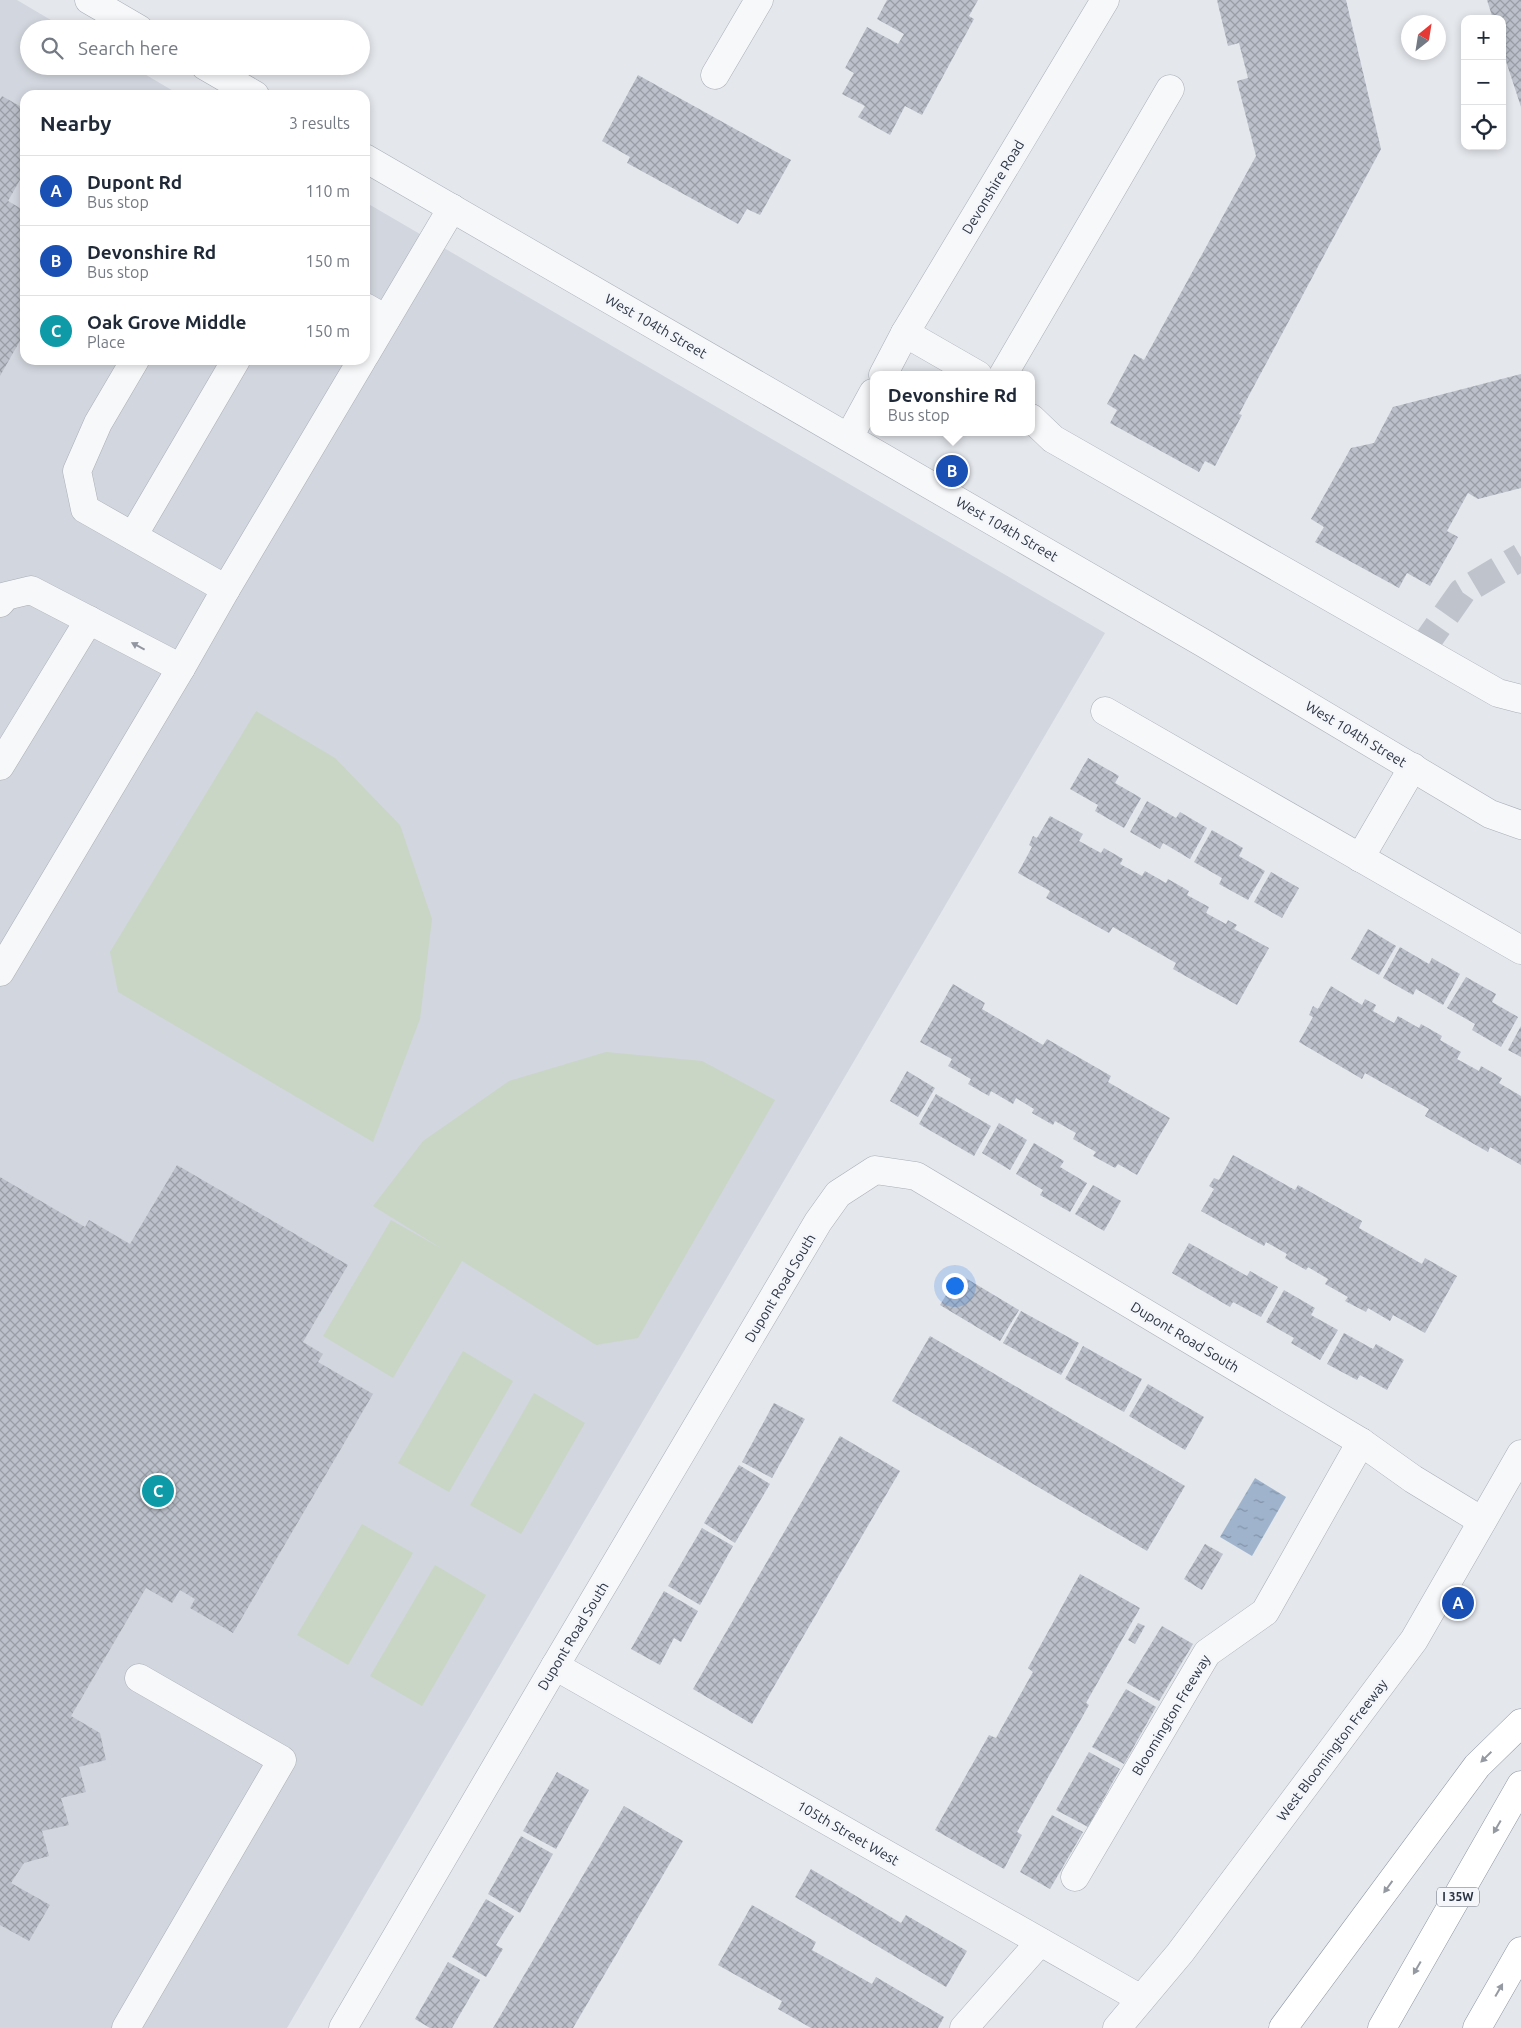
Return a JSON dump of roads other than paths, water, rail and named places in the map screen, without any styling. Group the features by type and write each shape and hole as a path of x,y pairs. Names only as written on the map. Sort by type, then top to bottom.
{"highway":[{"path":"1283,2028 1477,1766 1521,1723"},
{"name":"I 35W","path":"1382,2028 1521,1785"},
{"path":"1477,2028 1521,1951"}],"street":[{"path":"90,0 124,20"},
{"path":"715,75 759,0"},
{"name":"Devonshire Road","path":"885,371 905,333 1103,1"},
{"path":"221,75 246,90"},
{"path":"1005,371 1170,89"},
{"name":"West 104th Street","path":"370,161 849,437 1490,814 1521,825"},
{"path":"370,336 376,313 452,208"},
{"path":"905,333 971,371"},
{"path":"132,365 98,424 77,471 85,509 226,589"},
{"path":"133,536 233,365"},
{"path":"0,972 182,668 226,589 359,365"},
{"path":"849,437 870,398"},
{"path":"1035,422 1061,444 1498,693 1521,699"},
{"path":"0,603 6,596 31,590 182,668"},
{"path":"0,766 89,620"},
{"path":"1105,710 1521,950"},
{"path":"1360,858 1413,767"},
{"name":"West 104th Street","path":"1490,814 1521,844"},
{"name":"Dupont Road South","path":"344,2028 555,1666 818,1222 838,1194 875,1170 916,1176 1361,1442 1413,1479 1482,1521"},
{"name":"Bloomington Freeway","path":"1075,1876 1207,1653 1265,1612 1361,1442"},
{"name":"West Bloomington Freeway","path":"1117,2028 1180,1953 1414,1640 1521,1454"},
{"name":"105th Street West","path":"555,1666 1142,1999"},
{"path":"126,2028 282,1760 139,1678"},
{"path":"964,2028 1040,1942"}],"water":[{"path":"1255,1478 1286,1497 1252,1556 1220,1537"}],"tunnel":[{"path":"1422,649 1462,592 1521,557"}],"place":[{"name":"Devonshire Rd","path":"952,471"},
{"name":"Oak Grove Middle","path":"158,1491"},
{"name":"Dupont Rd","path":"1458,1603"}]}
